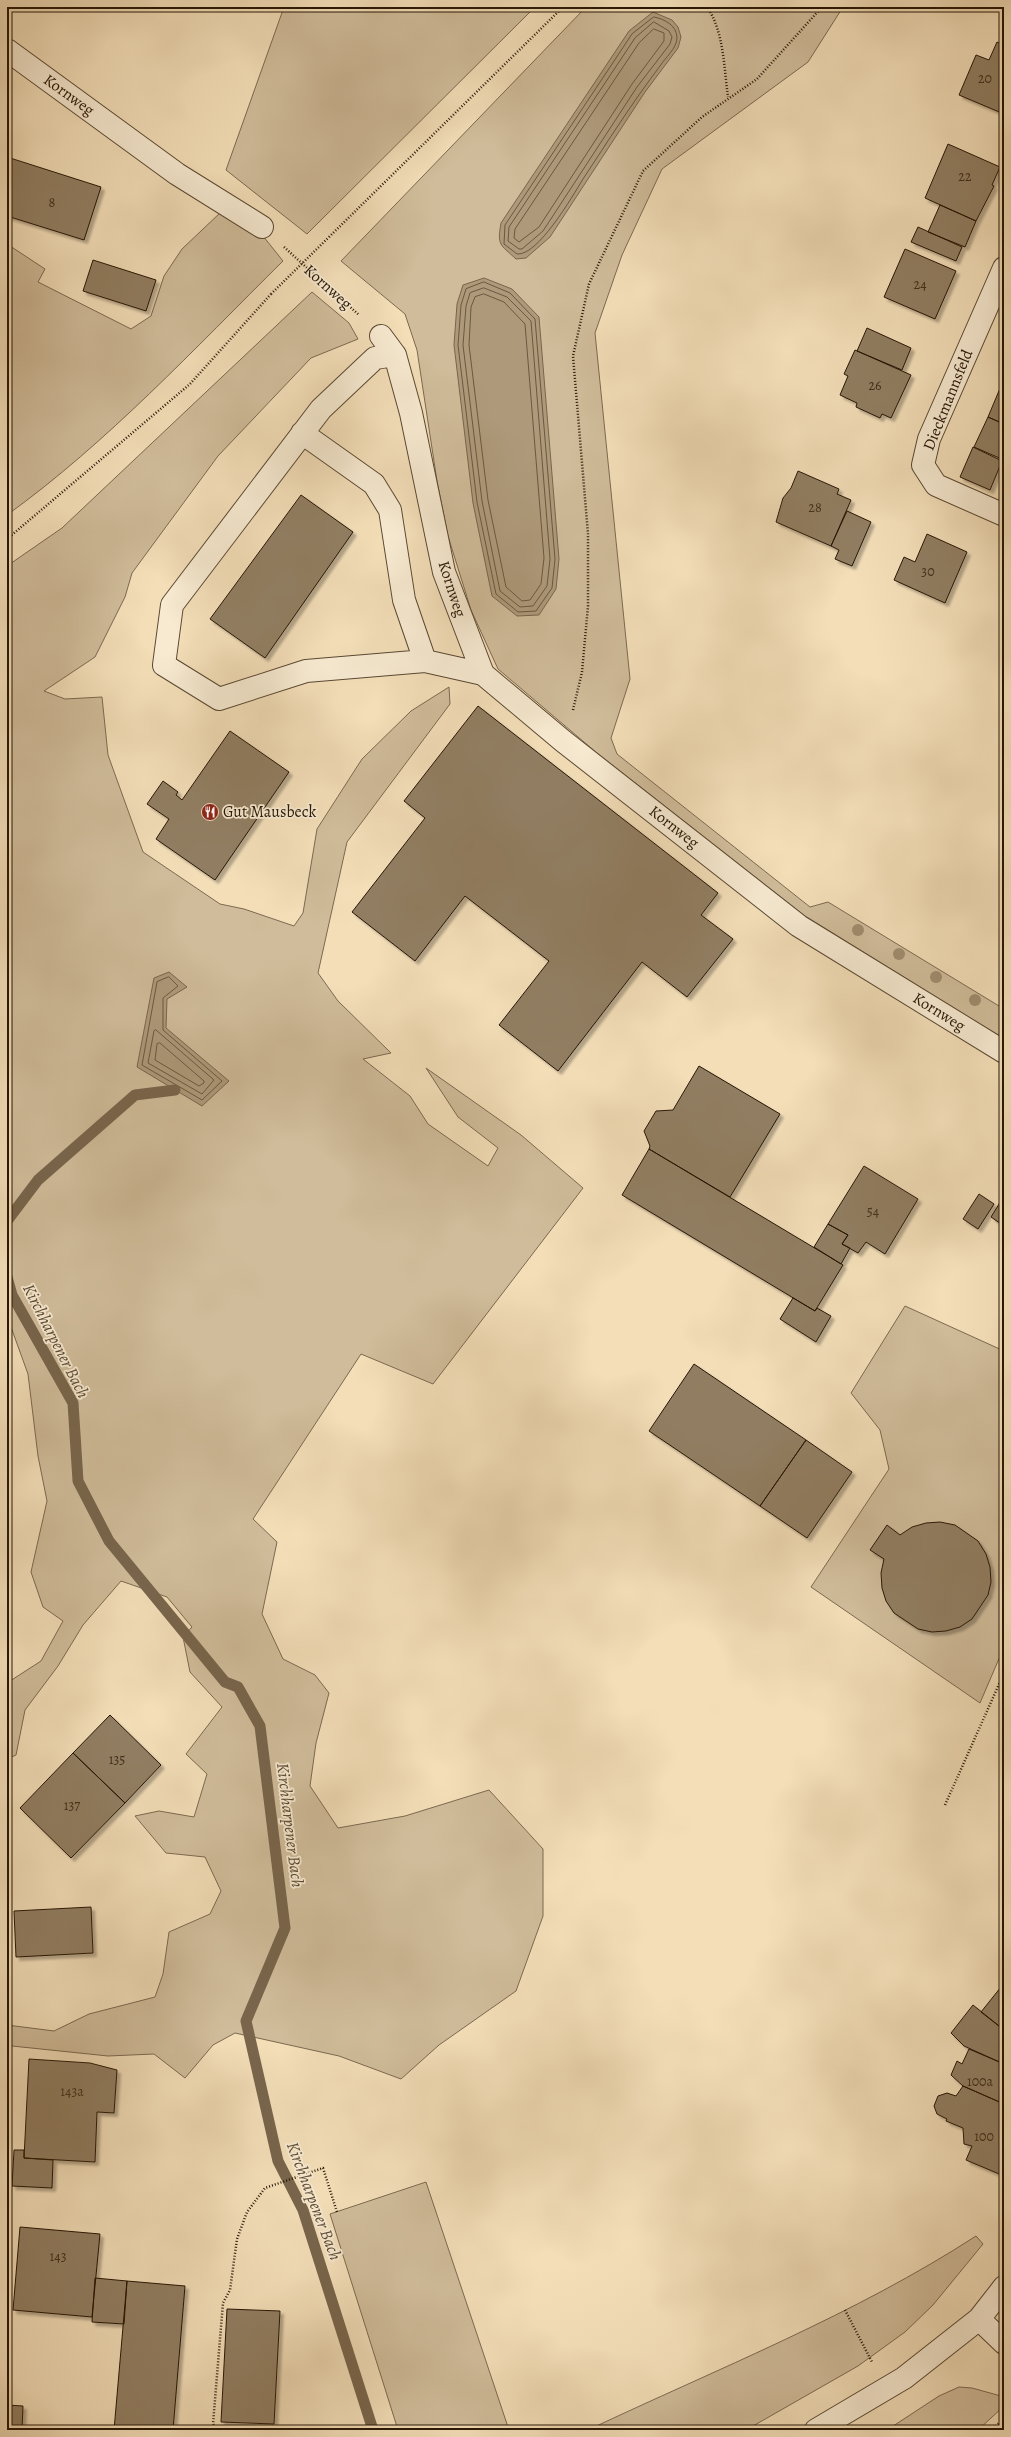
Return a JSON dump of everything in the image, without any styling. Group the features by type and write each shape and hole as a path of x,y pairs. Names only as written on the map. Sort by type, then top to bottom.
{"street":[{"name":"Kornweg","path":"7,50 177,174 262,226"},
{"name":"Dieckmannsfeld","path":"1004,268 929,439 923,465 936,486 1004,515"},
{"name":"Kornweg","path":"381,336 395,355 411,413 444,572 482,674 564,741 799,926 1004,1052"},
{"path":"395,355 375,358 321,409 172,605 164,665 219,699 306,671 425,661 482,674"},
{"path":"302,433 374,484 390,510 404,600 425,661"},
{"path":"816,2430 904,2378 979,2319 1004,2287"},
{"path":"979,2319 1004,2343"}],"path":[{"path":"7,539 190,384 272,294 563,7"},
{"path":"707,7 712,14 719,39 728,97"},
{"path":"564,741 582,672 588,606 588,534 573,356 589,284 643,171 728,97 757,79 822,7"},
{"name":"Kornweg","path":"262,226 381,336"},
{"path":"945,1805 1004,1673"},
{"path":"217,2430 213,2424 224,2303 230,2290 237,2239 247,2212 265,2188 323,2168 337,2212"},
{"path":"845,2310 869,2357"},
{"path":"991,2430 1004,2419"}],"shaded area":[{"path":"284,7 535,7 307,234 226,170"},
{"path":"586,7 843,7 808,62 662,169 622,255 595,333 630,679 611,738 617,754 810,907 828,902 1004,1009 1004,1039 805,916 597,753 498,669 471,610 448,536 437,481 417,350 405,314 341,261"},
{"path":"221,212 263,236 283,261 150,394 80,457 7,515 7,244 45,269 38,282 131,329 151,316 164,276 182,249"},
{"path":"312,292 349,323 358,339 311,358 218,456 132,573 125,597 95,657 44,691 65,699 102,697 108,755 143,852 220,904 244,909 294,926 303,913 317,829 362,759 411,711 449,687 450,704 347,842 318,973 338,1001 391,1053 363,1059 410,1096 428,1124 488,1166 498,1148 458,1117 426,1068 521,1135 583,1188 433,1384 361,1354 253,1519 277,1542 262,1614 283,1659 315,1675 329,1693 316,1743 310,1786 338,1828 405,1816 489,1790 543,1849 543,1916 516,1991 439,2045 401,2079 339,2056 235,2033 213,2045 185,2078 154,2054 108,2056 12,2046 7,2048 7,2025 54,2031 89,2014 155,1997 163,1974 169,1932 210,1914 221,1891 205,1857 166,1853 135,1816 159,1811 194,1817 207,1774 186,1754 222,1707 190,1672 183,1637 192,1627 167,1597 121,1581 83,1625 58,1666 25,1710 16,1755 7,1759 7,1683 41,1661 63,1621 43,1607 31,1572 47,1501 38,1456 28,1374 7,1316 7,566 62,528"},
{"path":"905,1306 1004,1351 1004,1647 980,1703 811,1587 889,1469 880,1430 851,1393"},
{"path":"426,2182 509,2430 398,2430 330,2214"},
{"path":"976,2236 983,2244 933,2305 905,2332 858,2366 746,2430 588,2430 835,2316 883,2291"},
{"path":"959,2387 972,2388 1001,2396 1004,2388 1004,2406 978,2430 887,2430 939,2396"}],"water":[{"path":"653,12 672,20 678,27 681,37 678,48 645,92 550,237 526,258 516,259 501,244 499,236 501,223 629,31"},
{"path":"484,278 512,289 539,317 559,559 556,589 539,615 517,616 492,596 473,503 454,345 457,304 463,285"},
{"path":"169,972 187,987 167,999 166,1028 229,1081 202,1106 137,1067 154,978"}],"building":[{"path":"997,42 1004,45 1004,114 959,95 976,55 989,60"},
{"path":"948,144 1000,167 992,185 994,186 976,221 925,198"},
{"path":"7,157 101,187 84,240 7,216"},
{"path":"940,205 976,221 965,247 928,232"},
{"path":"918,227 962,247 956,261 911,242"},
{"path":"905,249 956,271 935,319 884,297"},
{"path":"93,260 156,280 146,311 83,291"},
{"path":"867,328 911,348 902,370 857,351"},
{"path":"855,350 911,375 891,418 882,414 880,418 856,407 857,403 840,395 848,376 844,374"},
{"path":"1001,386 1004,387 1004,424 988,417"},
{"path":"988,417 1004,424 1004,460 974,447"},
{"path":"973,447 1002,461 990,490 960,477"},
{"path":"798,471 839,489 837,494 851,500 831,546 776,522 783,498 791,488"},
{"path":"301,495 353,532 265,658 210,619"},
{"path":"847,511 871,522 852,566 835,559 839,550 831,546"},
{"path":"927,534 967,552 945,603 894,580 904,557 915,562"},
{"path":"478,706 718,893 701,915 733,939 687,997 642,962 558,1071 499,1025 549,961 465,896 415,961 352,912 425,818 404,801"},
{"name":"Gut Mausbeck","path":"230,731 289,772 215,880 156,839 169,819 147,804 163,781 178,792 176,795 182,800"},
{"path":"699,1066 780,1114 730,1197 649,1149 650,1146 644,1131 656,1111 673,1110"},
{"path":"649,1149 843,1265 815,1311 622,1195"},
{"path":"864,1166 918,1199 885,1254 866,1242 858,1253 842,1244 848,1235 828,1224"},
{"path":"979,1194 994,1204 978,1229 963,1219"},
{"path":"1004,1196 1004,1226 991,1217"},
{"path":"828,1224 848,1235 842,1244 850,1248 841,1264 814,1247"},
{"path":"793,1298 815,1311 817,1308 831,1316 816,1342 780,1319"},
{"path":"694,1364 806,1440 760,1506 649,1431"},
{"path":"806,1440 852,1472 807,1538 760,1506"},
{"path":"940,1522 955,1525 978,1541 986,1554 990,1567 991,1582 988,1595 972,1619 960,1627 946,1631 932,1632 918,1629 894,1613 886,1601 882,1588 881,1573 884,1559 870,1550 887,1525 900,1535 912,1527 926,1523"},
{"path":"110,1715 161,1765 125,1803 73,1753"},
{"path":"73,1753 125,1803 71,1858 20,1808"},
{"path":"91,1907 93,1953 16,1957 14,1911"},
{"path":"1001,1987 1004,1989 1004,2030 981,2012"},
{"path":"973,2005 1004,2030 1004,2064 964,2046 951,2033"},
{"path":"969,2049 1004,2064 1004,2104 963,2086 951,2075 957,2061 962,2064"},
{"path":"29,2059 90,2063 117,2070 114,2113 97,2112 95,2162 24,2158"},
{"path":"963,2086 1004,2104 1004,2176 966,2160 972,2146 964,2144 963,2128 946,2121 947,2119 937,2114 934,2106 938,2096 947,2093 956,2096"},
{"path":"14,2150 24,2150 24,2158 53,2160 52,2188 12,2186"},
{"path":"20,2227 100,2234 92,2317 13,2310"},
{"path":"95,2278 127,2281 124,2324 92,2322"},
{"path":"127,2281 185,2286 173,2430 114,2430"},
{"path":"227,2309 280,2311 274,2424 221,2422"},
{"path":"7,2405 23,2406 22,2430 7,2430"}],"waterway":[{"path":"7,1221 38,1180 135,1095 175,1090"},
{"name":"Kirchharpener Bach","path":"7,1277 12,1295 73,1403 78,1481 109,1541 225,1682 238,1687 260,1726 285,1928 246,2021 278,2161 303,2210 373,2430"}],"place":[{"name":"Gut Mausbeck","path":"210,812"}]}
